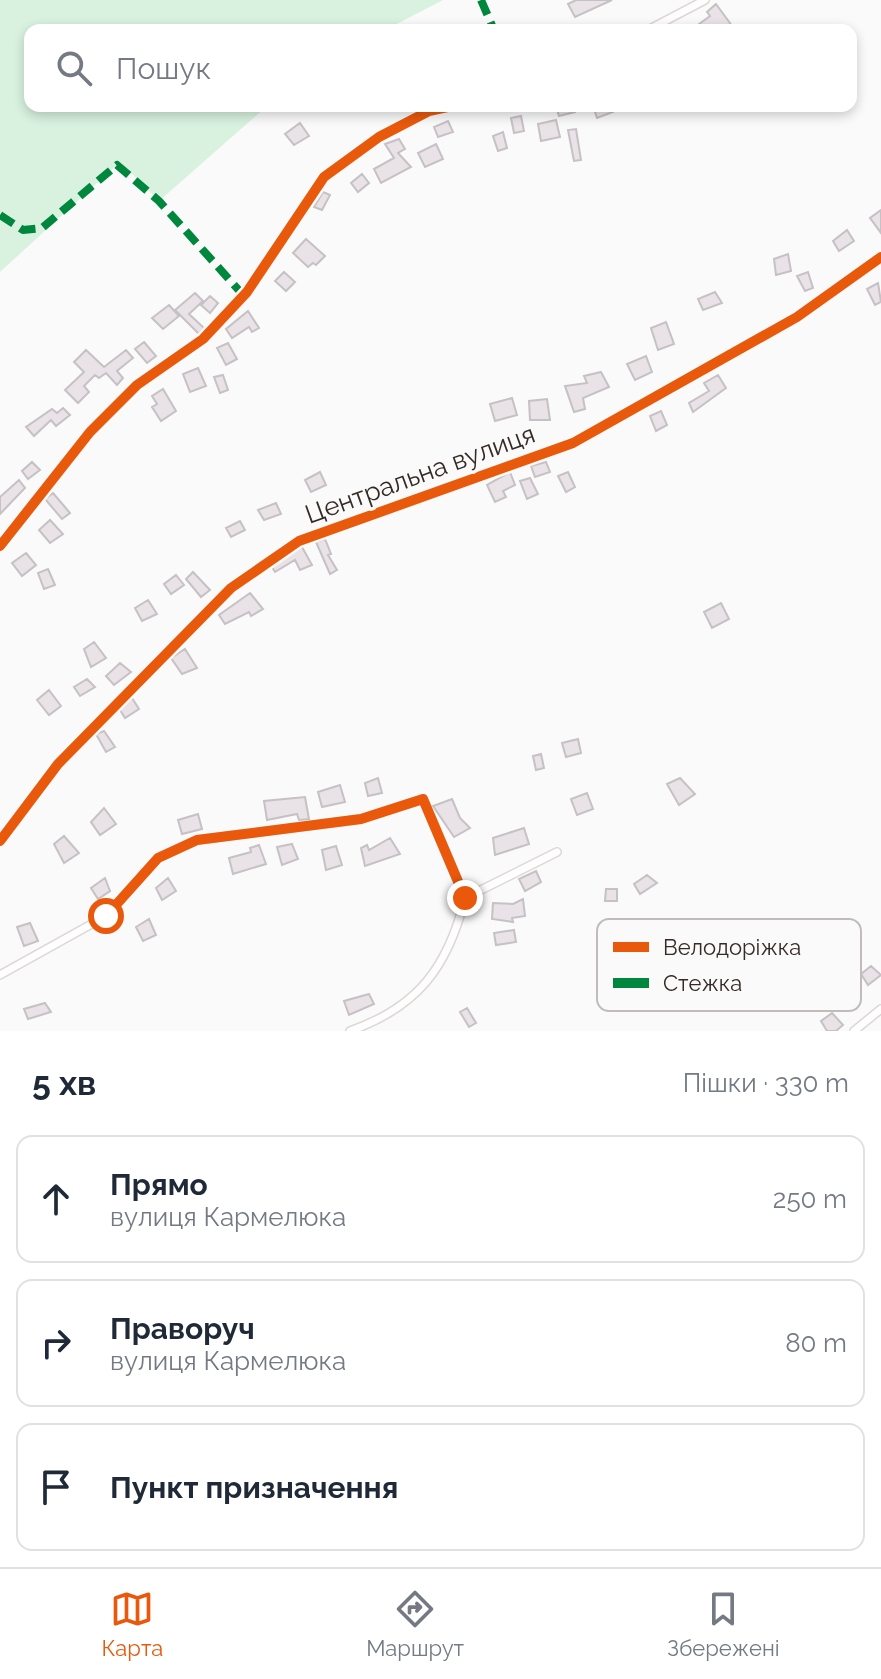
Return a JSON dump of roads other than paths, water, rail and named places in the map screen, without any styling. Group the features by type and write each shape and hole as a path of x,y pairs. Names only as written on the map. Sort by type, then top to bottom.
{"street":[{"path":"659,24 705,0"},
{"path":"0,546 90,432 137,385 203,339 247,292 324,177 379,137 427,112"},
{"name":"Центральна вулиця","path":"0,841 58,764 231,588 299,541 573,443 797,317 881,257"},
{"path":"0,975 106,916 158,858 197,840 361,819 423,799 465,898 457,931 425,987 375,1022 350,1031"},
{"path":"465,898 557,852"},
{"path":"854,1031 881,1009"}]}
